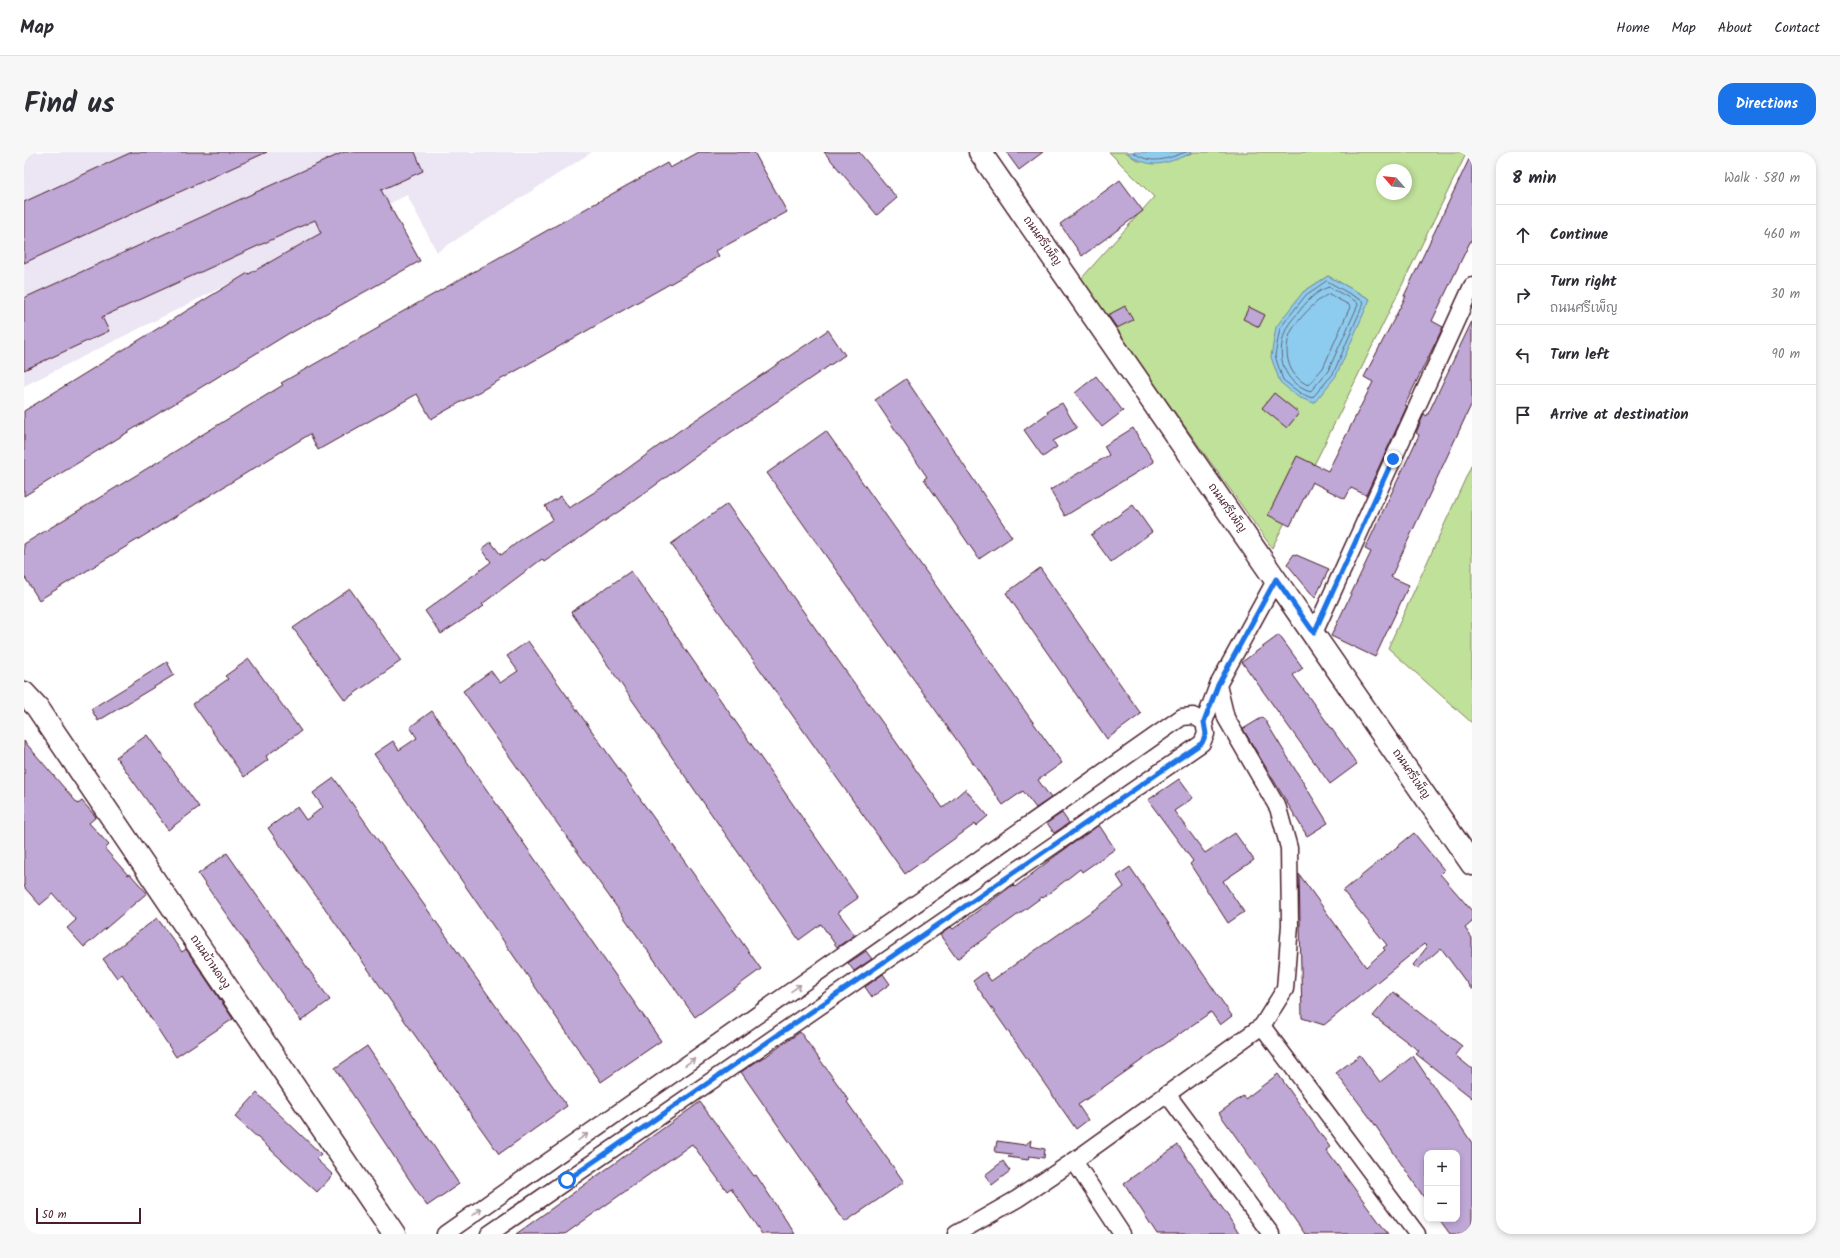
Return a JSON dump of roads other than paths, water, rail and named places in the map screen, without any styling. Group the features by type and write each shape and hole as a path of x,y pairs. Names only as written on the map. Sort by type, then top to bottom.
{"main road":[{"name":"ถนนศรีเพ็ญ","path":"980,152 1314,633 1472,864"},
{"name":"ถนนบ้านดงงู","path":"24,693 37,707 394,1234"}],"street":[{"path":"1314,633 1472,286"},
{"path":"489,1234 1202,743 1206,734 1204,722 1218,685 1276,579"},
{"path":"956,1234 1016,1199 1074,1161 1262,1026 1285,989 1290,925 1289,848 1278,808 1226,718 1218,685"},
{"path":"445,1234 1182,717 1193,716 1204,722"},
{"path":"1262,1026 1417,1234"},
{"path":"1167,1094 1271,1234"},
{"path":"1074,1161 1122,1234"}],"water":[{"path":"1126,152 1192,152 1172,161 1151,164 1143,162"},
{"path":"1328,276 1370,299 1336,376 1314,403 1298,397 1280,382 1271,357 1276,327 1303,292"}]}
